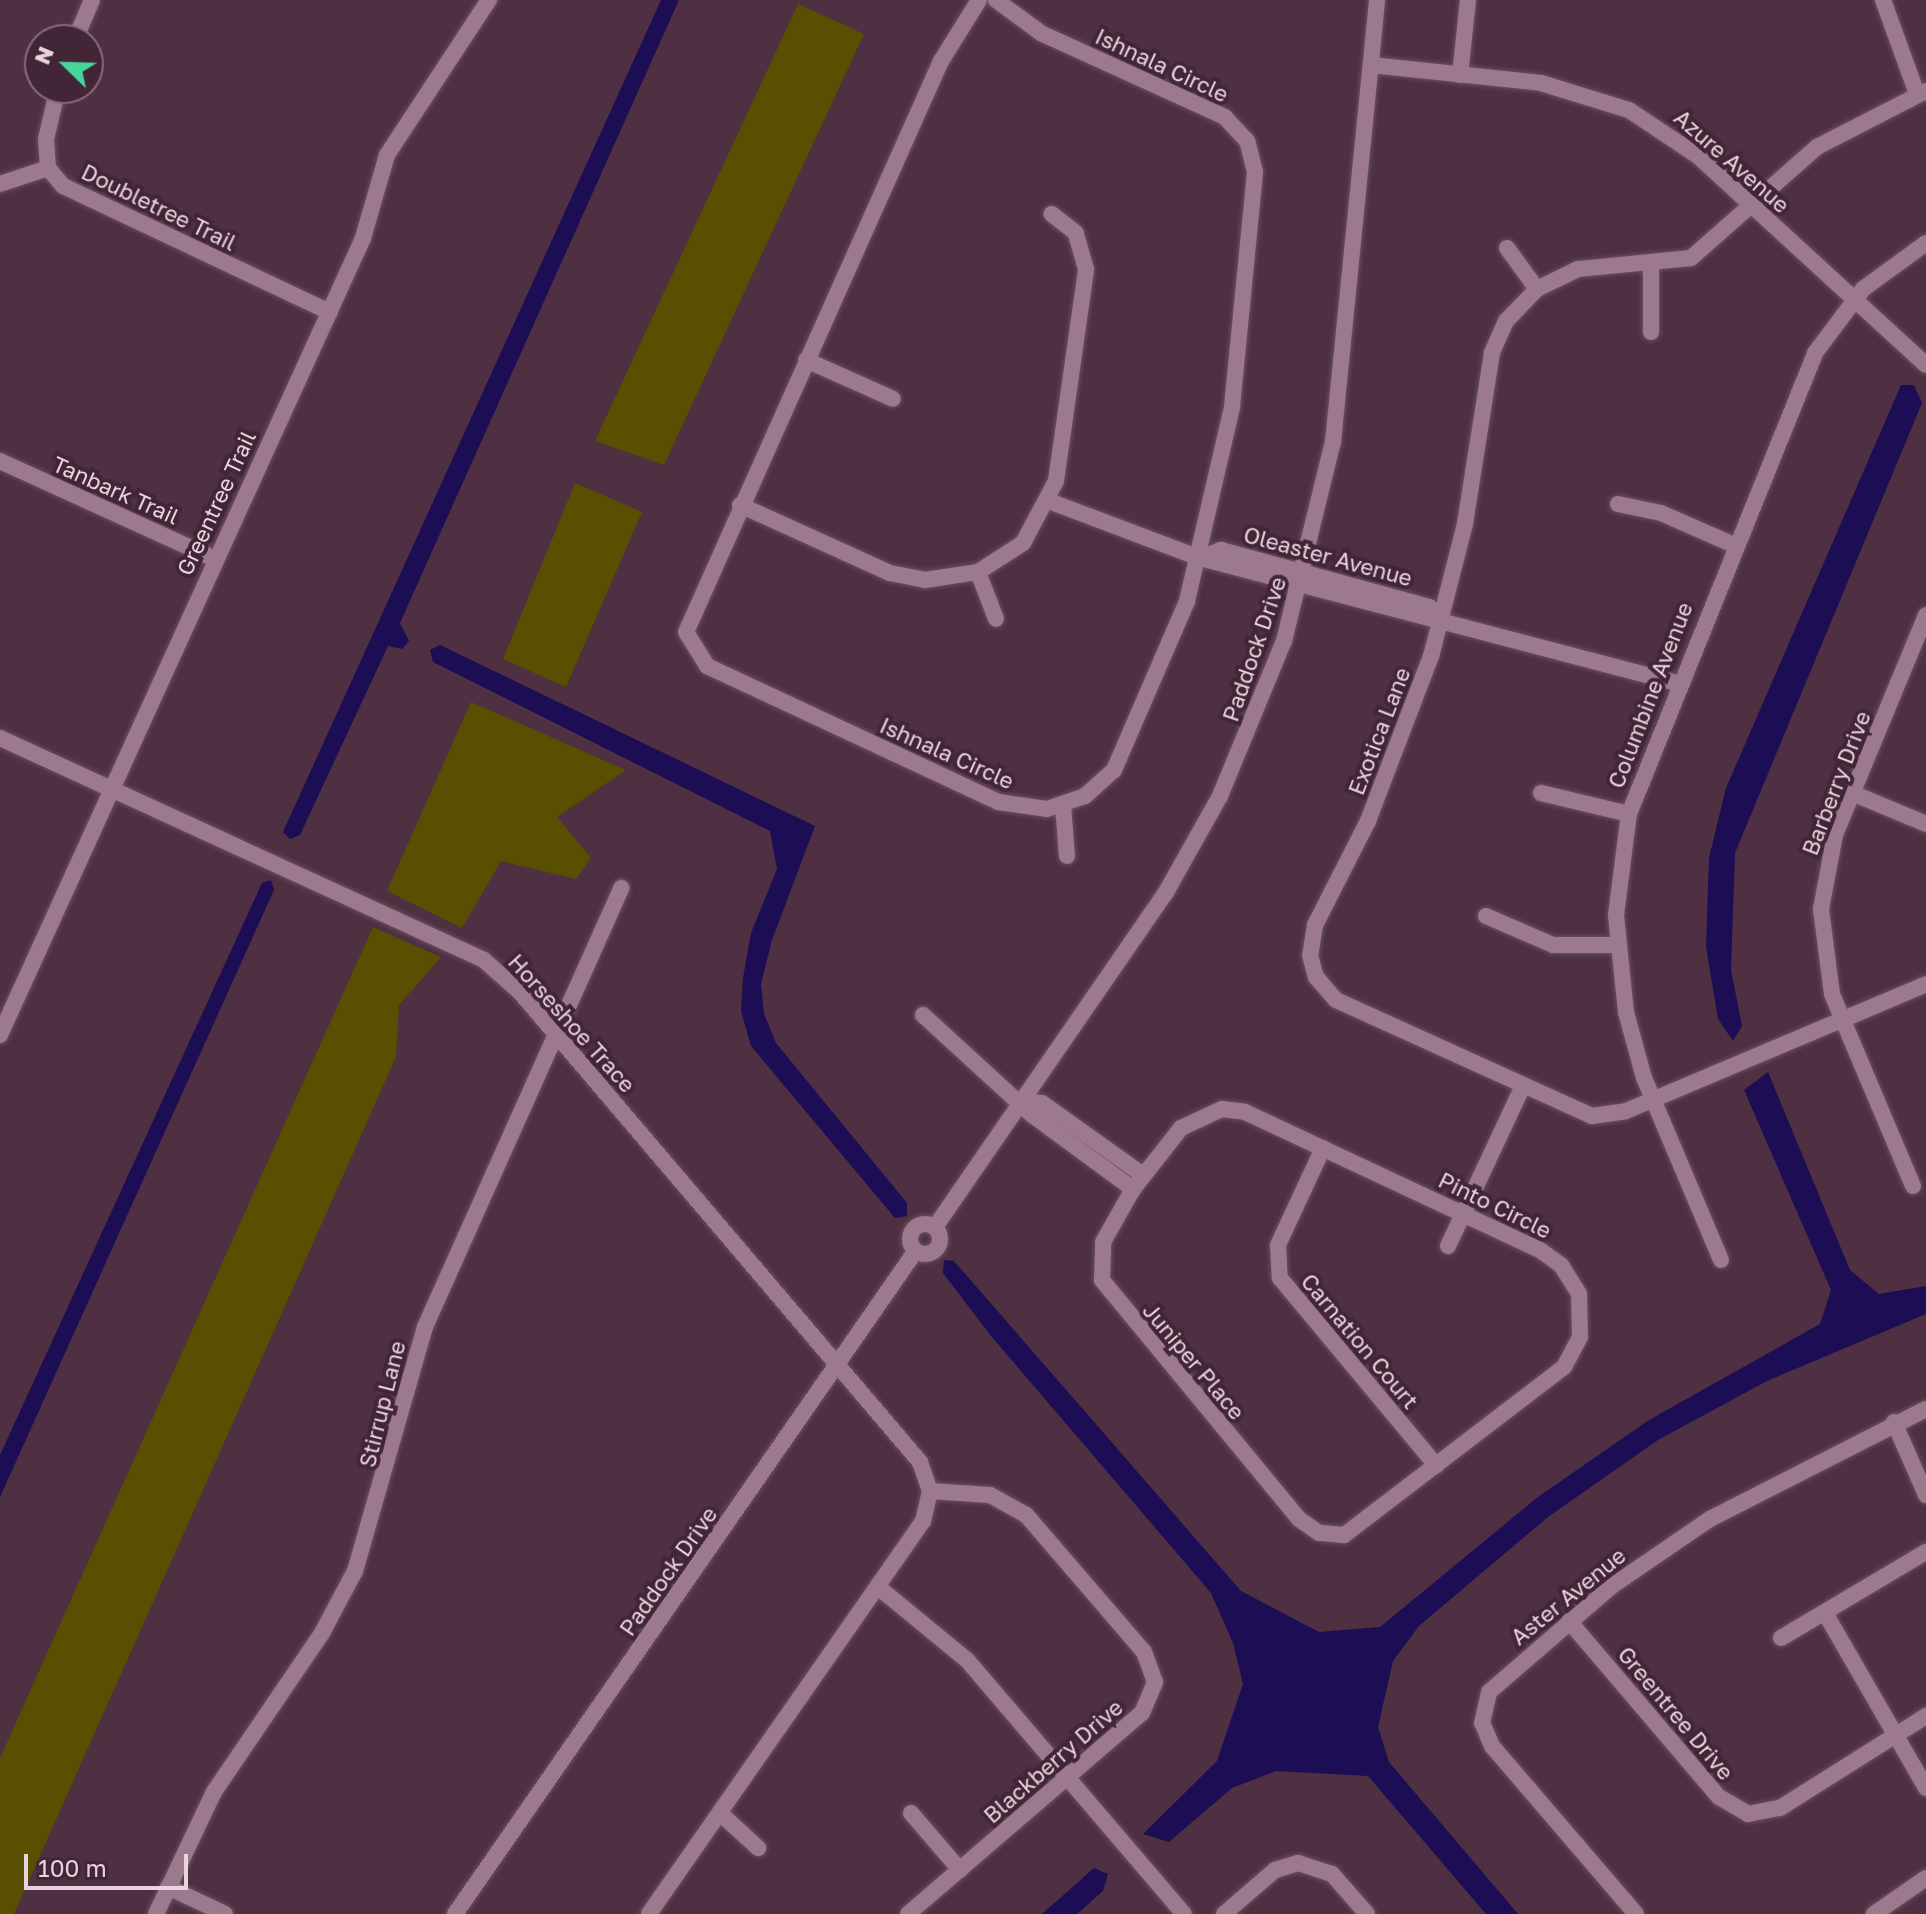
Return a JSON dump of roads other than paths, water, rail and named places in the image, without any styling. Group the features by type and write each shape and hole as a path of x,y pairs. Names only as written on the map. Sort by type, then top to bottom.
{"street":[{"path":"82,24 92,0"},
{"name":"Greentree Trail","path":"0,1035 213,558 363,238 387,155 489,0"},
{"name":"Ishnala Circle","path":"979,0 941,61 687,624 687,640 700,661 998,802 1063,805 1091,792 1122,756 1200,558 1232,407 1255,180 1250,148 1225,117 1041,33 996,0"},
{"name":"Paddock Drive","path":"455,1914 915,1252 912,1230 935,1227 1025,1101 1193,845 1265,693 1302,579 1337,415 1377,0"},
{"path":"1460,75 1468,0"},
{"path":"1883,0 1922,92"},
{"name":"Azure Avenue","path":"1371,65 1571,89 1629,110 1682,143 1926,365"},
{"name":"Exotica Lane","path":"1922,92 1844,129 1751,205 1705,250 1651,267 1587,267 1537,289 1506,321 1492,353 1442,618 1391,767 1315,925 1311,962 1336,1000 1522,1088 1592,1116 1653,1099 1926,984"},
{"name":"Doubletree Trail","path":"54,104 46,139 48,168 83,199 330,312"},
{"path":"0,184 48,168"},
{"path":"740,505 890,573 925,580 978,572 1023,543 1049,501 1075,383 1086,269 1076,233 1052,214"},
{"name":"Columbine Avenue","path":"1721,1260 1653,1099 1626,1012 1617,945 1629,814 1676,683 1806,371 1854,299 1926,243"},
{"path":"1507,248 1537,289"},
{"path":"1651,267 1651,332"},
{"path":"806,360 893,399"},
{"name":"Tanbark Trail","path":"0,461 213,558"},
{"name":"Oleaster Avenue","path":"1049,501 1200,558 1302,579 1676,683"},
{"path":"1618,504 1661,513 1734,545"},
{"path":"978,572 996,619"},
{"name":"Barberry Drive","path":"1913,1186 1841,1019 1827,975 1821,909 1827,862 1852,793 1926,615"},
{"name":"Horseshoe Trace","path":"0,738 461,945 505,977 920,1462 930,1491"},
{"path":"1541,793 1629,814"},
{"path":"1852,793 1926,824"},
{"path":"1063,805 1067,856"},
{"name":"Stirrup Lane","path":"156,1914 222,1779 322,1633 355,1571 425,1327 621,888"},
{"path":"1486,916 1553,945 1617,945"},
{"path":"923,1015 1025,1101 1042,1103 1138,1182"},
{"path":"1448,1246 1522,1088"},
{"name":"Pinto Circle","path":"1138,1182 1181,1128 1214,1109 1245,1112 1463,1214 1561,1265 1579,1294 1582,1328 1564,1367 1436,1465 1358,1530 1327,1535"},
{"name":"Carnation Court","path":"1323,1148 1278,1245 1280,1278 1436,1465"},
{"name":"Juniper Place","path":"1138,1182 1101,1249 1108,1294 1299,1519 1327,1535"},
{"name":"Aster Avenue","path":"1636,1914 1492,1746 1482,1723 1494,1685 1569,1621 1723,1511 1894,1422 1926,1409"},
{"path":"1894,1422 1926,1495"},
{"path":"649,1914 923,1521 930,1491"},
{"name":"Blackberry Drive","path":"908,1914 1149,1706 1155,1682 1149,1658 1026,1515 990,1495 930,1491"},
{"path":"1781,1638 1926,1552"},
{"path":"878,1587 967,1660 1184,1914"},
{"path":"1825,1613 1926,1788"},
{"name":"Greentree Drive","path":"1569,1621 1719,1797 1739,1811 1780,1808 1926,1716"},
{"path":"720,1813 758,1848"},
{"path":"911,1813 960,1870"},
{"path":"1224,1914 1275,1870 1298,1863 1332,1874 1367,1914"},
{"path":"1874,1914 1926,1878"},
{"path":"168,1887 225,1914"}]}
